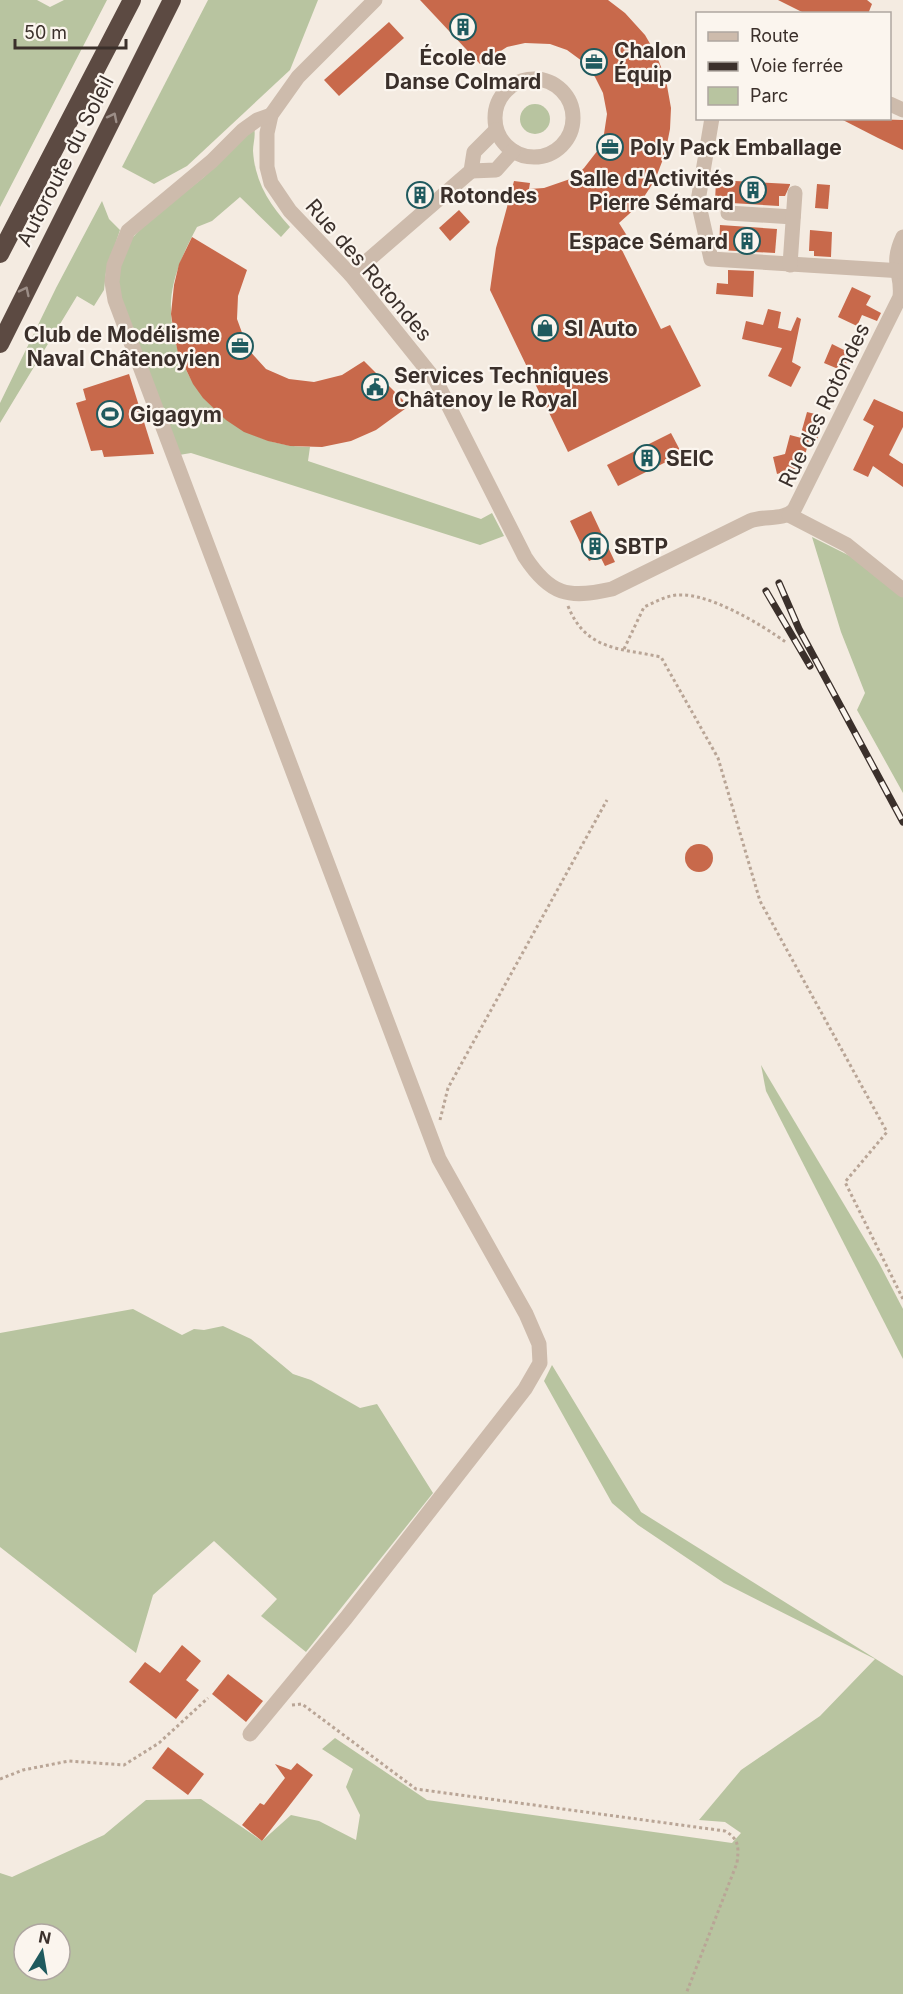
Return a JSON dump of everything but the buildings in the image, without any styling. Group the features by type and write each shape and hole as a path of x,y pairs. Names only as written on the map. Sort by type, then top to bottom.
{"highway":[{"name":"Autoroute du Soleil","path":"0,254 132,0"},
{"name":"Autoroute du Soleil","path":"0,344 172,0"}],"street":[{"name":"Rue des Rotondes","path":"375,0 298,77 271,115 266,152 271,183 290,211 351,275 436,381 525,557 539,579 563,594 588,594 612,589 750,521 768,516 789,515 800,502 900,297 903,283 897,255 903,237"},
{"path":"534,78 543,79 563,91 573,111 573,125 565,142 543,156 529,157 513,151 496,130 494,117 499,98 514,84 534,78"},
{"path":"250,1734 346,1618 518,1398 540,1363 539,1344 526,1314 439,1160 115,300 112,282 114,265 128,231 212,161 243,130 257,120 271,115"},
{"path":"712,120 698,201 711,259 900,270"},
{"path":"471,171 474,152 496,130"},
{"path":"351,275 471,171 496,170 513,151"},
{"path":"790,265 795,193"},
{"path":"728,213 793,217"},
{"path":"789,515 847,545 902,587"}],"path":[{"path":"563,594 574,622 594,642 661,657 718,758 760,901 887,1132 845,1182 903,1299"},
{"path":"624,649 644,607 672,595 704,599 755,620 788,643"},
{"path":"438,1126 448,1088 607,800"},
{"path":"0,1779 23,1770 69,1761 124,1765 159,1743 208,1698"},
{"path":"273,1706 302,1704 416,1789 725,1831 734,1836 739,1847 737,1863 686,1994"}],"green space":[{"path":"0,0 37,0 50,7 64,0 107,0 0,207"},
{"path":"208,0 318,0 290,70 187,166 154,184 122,167"},
{"path":"535,104 546,108 550,119 546,130 535,134 524,130 520,119 524,108"},
{"path":"254,127 254,162 260,183 276,210 290,227 281,237 240,197 212,221 197,227 177,272 171,301 173,330 180,357 193,382 210,404 231,422 255,435 281,444 310,447 308,461 481,519 492,513 504,536 480,545 191,453 179,455 119,294 119,265 126,245 144,225 204,177"},
{"path":"102,201 109,219 120,230 106,272 104,290 94,306 77,296 0,423 0,403 56,288"},
{"path":"812,537 856,559 903,597 903,793 857,710 865,693 841,632"},
{"path":"761,1065 879,1263 903,1309 903,1359 766,1091"},
{"path":"133,1309 182,1335 194,1329 204,1330 223,1326 251,1339 293,1374 311,1380 360,1408 377,1404 433,1493 306,1652 261,1616 277,1599 214,1541 153,1595 136,1653 0,1547 0,1333"},
{"path":"552,1365 641,1512 903,1676 903,1994 0,1994 0,1873 12,1877 104,1835 146,1800 201,1799 262,1841 291,1815 319,1821 356,1840 360,1815 346,1787 353,1769 322,1749 335,1738 427,1800 732,1843 741,1833 725,1822 699,1820 741,1770 820,1716 875,1659 724,1583 638,1525 612,1503 544,1381"}],"railway":[{"path":"779,583 799,629 903,822"},
{"path":"766,591 810,666"}],"place":[{"name":"École de Danse Colmard","path":"463,27"},
{"name":"Chalon Équip","path":"594,62"},
{"name":"Poly Pack Emballage","path":"610,147"},
{"name":"Salle d'Activités Pierre Sémard","path":"753,190"},
{"name":"Rotondes","path":"420,195"},
{"name":"Espace Sémard","path":"747,241"},
{"name":"Sl Auto","path":"545,328"},
{"name":"Club de Modélisme Naval Châtenoyien","path":"240,346"},
{"name":"Services Techniques Châtenoy le Royal","path":"375,387"},
{"name":"Gigagym","path":"110,414"},
{"name":"SEIC","path":"647,458"},
{"name":"SBTP","path":"595,546"}]}
